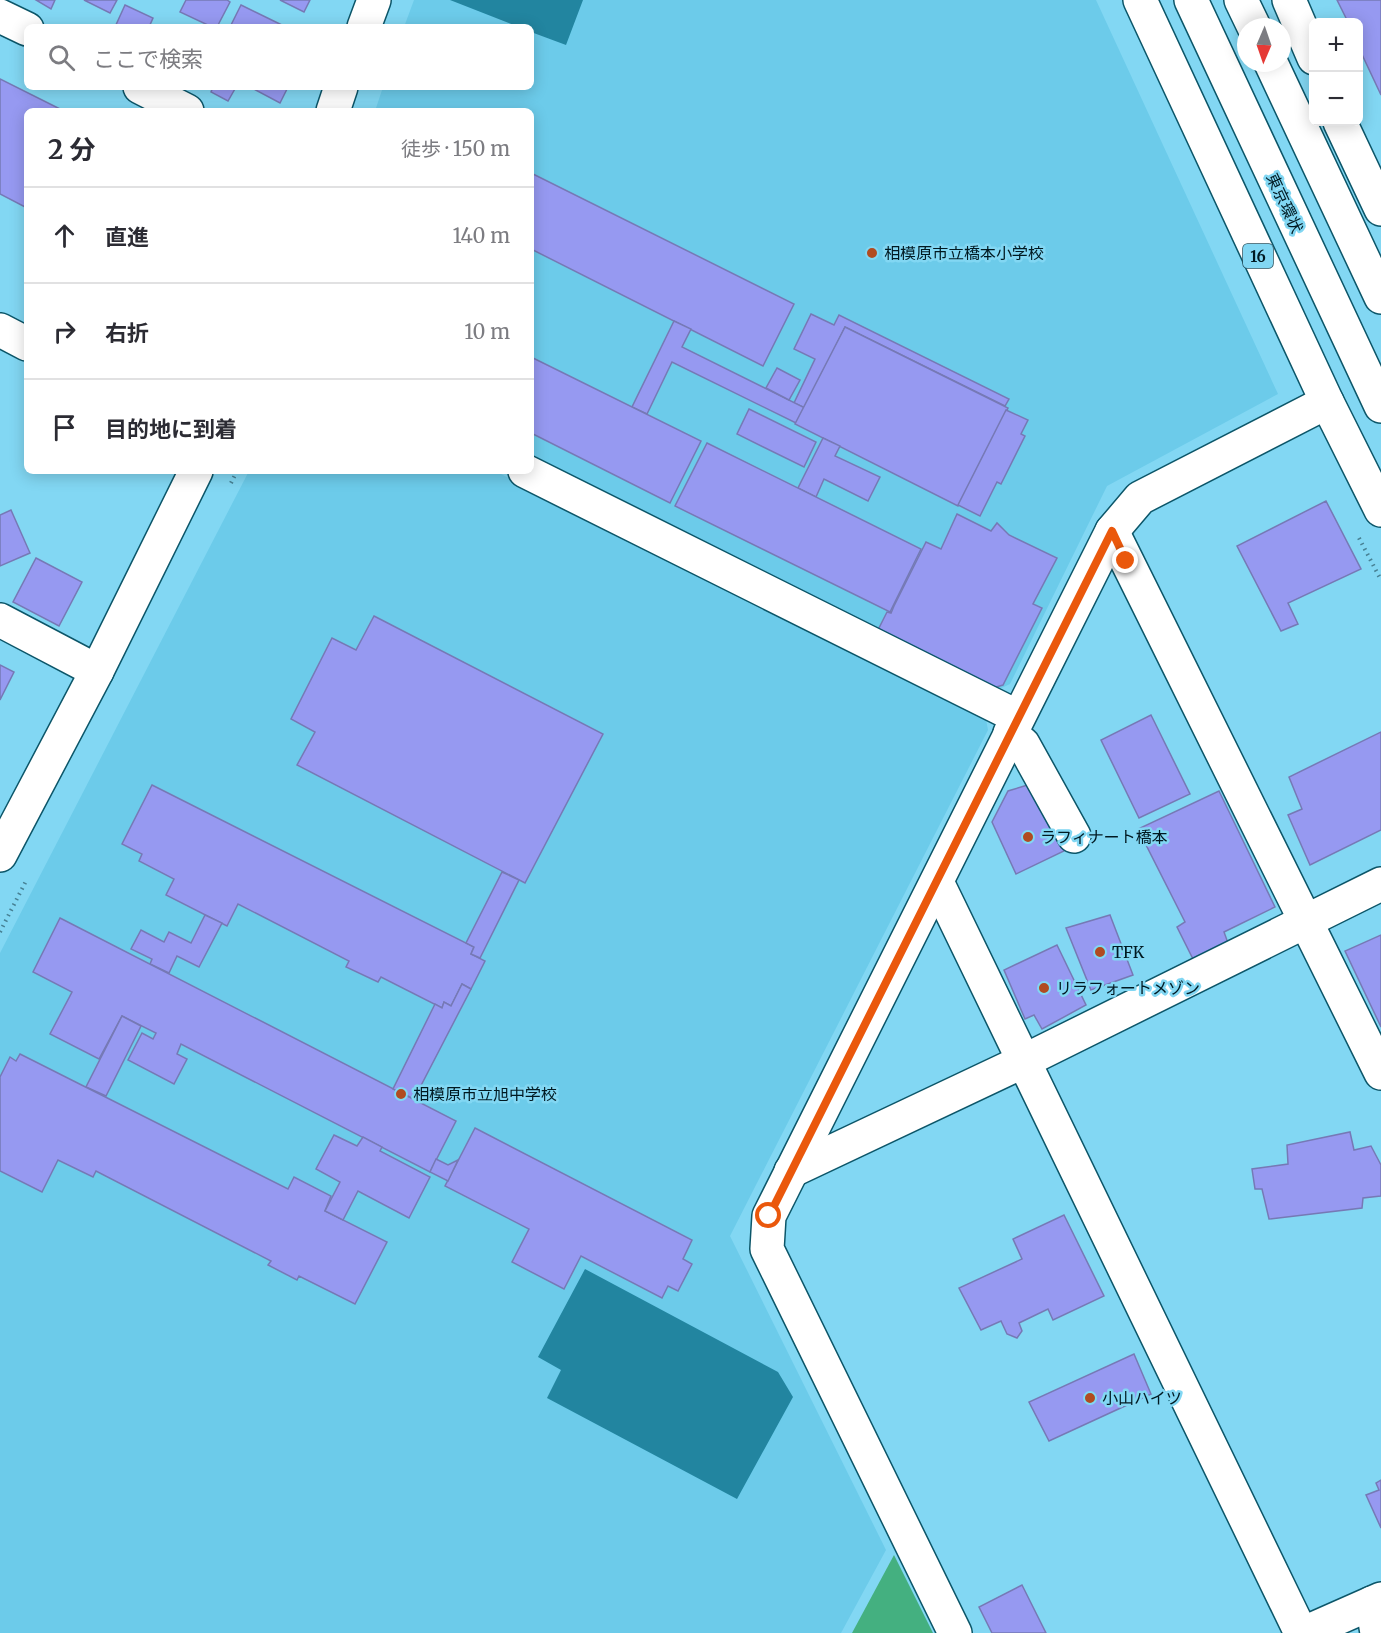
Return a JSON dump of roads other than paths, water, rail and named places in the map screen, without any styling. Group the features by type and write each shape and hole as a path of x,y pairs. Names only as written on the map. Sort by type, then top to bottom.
{"main road":[{"path":"365,24 374,0"},
{"name":"16","path":"1140,0 1327,402 1381,510"},
{"name":"東京環状","path":"1191,0 1381,406"},
{"path":"1241,0 1250,18"},
{"path":"1289,0 1309,46"},
{"path":"0,15 24,27"},
{"path":"1275,72 1381,297"},
{"path":"146,90 181,108"},
{"path":"334,108 341,90"},
{"path":"1342,126 1381,209"},
{"path":"0,330 24,342"},
{"path":"955,1633 767,1249 769,1216 1112,531 1140,498 1327,402"},
{"path":"0,855 97,671 195,474"},
{"path":"531,474 1015,725 1023,744 1074,836"},
{"path":"1112,531 1381,1073"},
{"path":"0,620 97,671"},
{"path":"937,882 1303,1633 1376,1612"},
{"path":"791,1171 1024,1061 1381,884"}],"place":[{"name":"相模原市立橋本小学校","path":"872,253"},
{"name":"ラフィナート橋本","path":"1028,837"},
{"name":"TFK","path":"1100,952"},
{"name":"リラフォートメゾン","path":"1044,988"},
{"name":"相模原市立旭中学校","path":"401,1094"},
{"name":"小山ハイツ","path":"1090,1398"}]}
